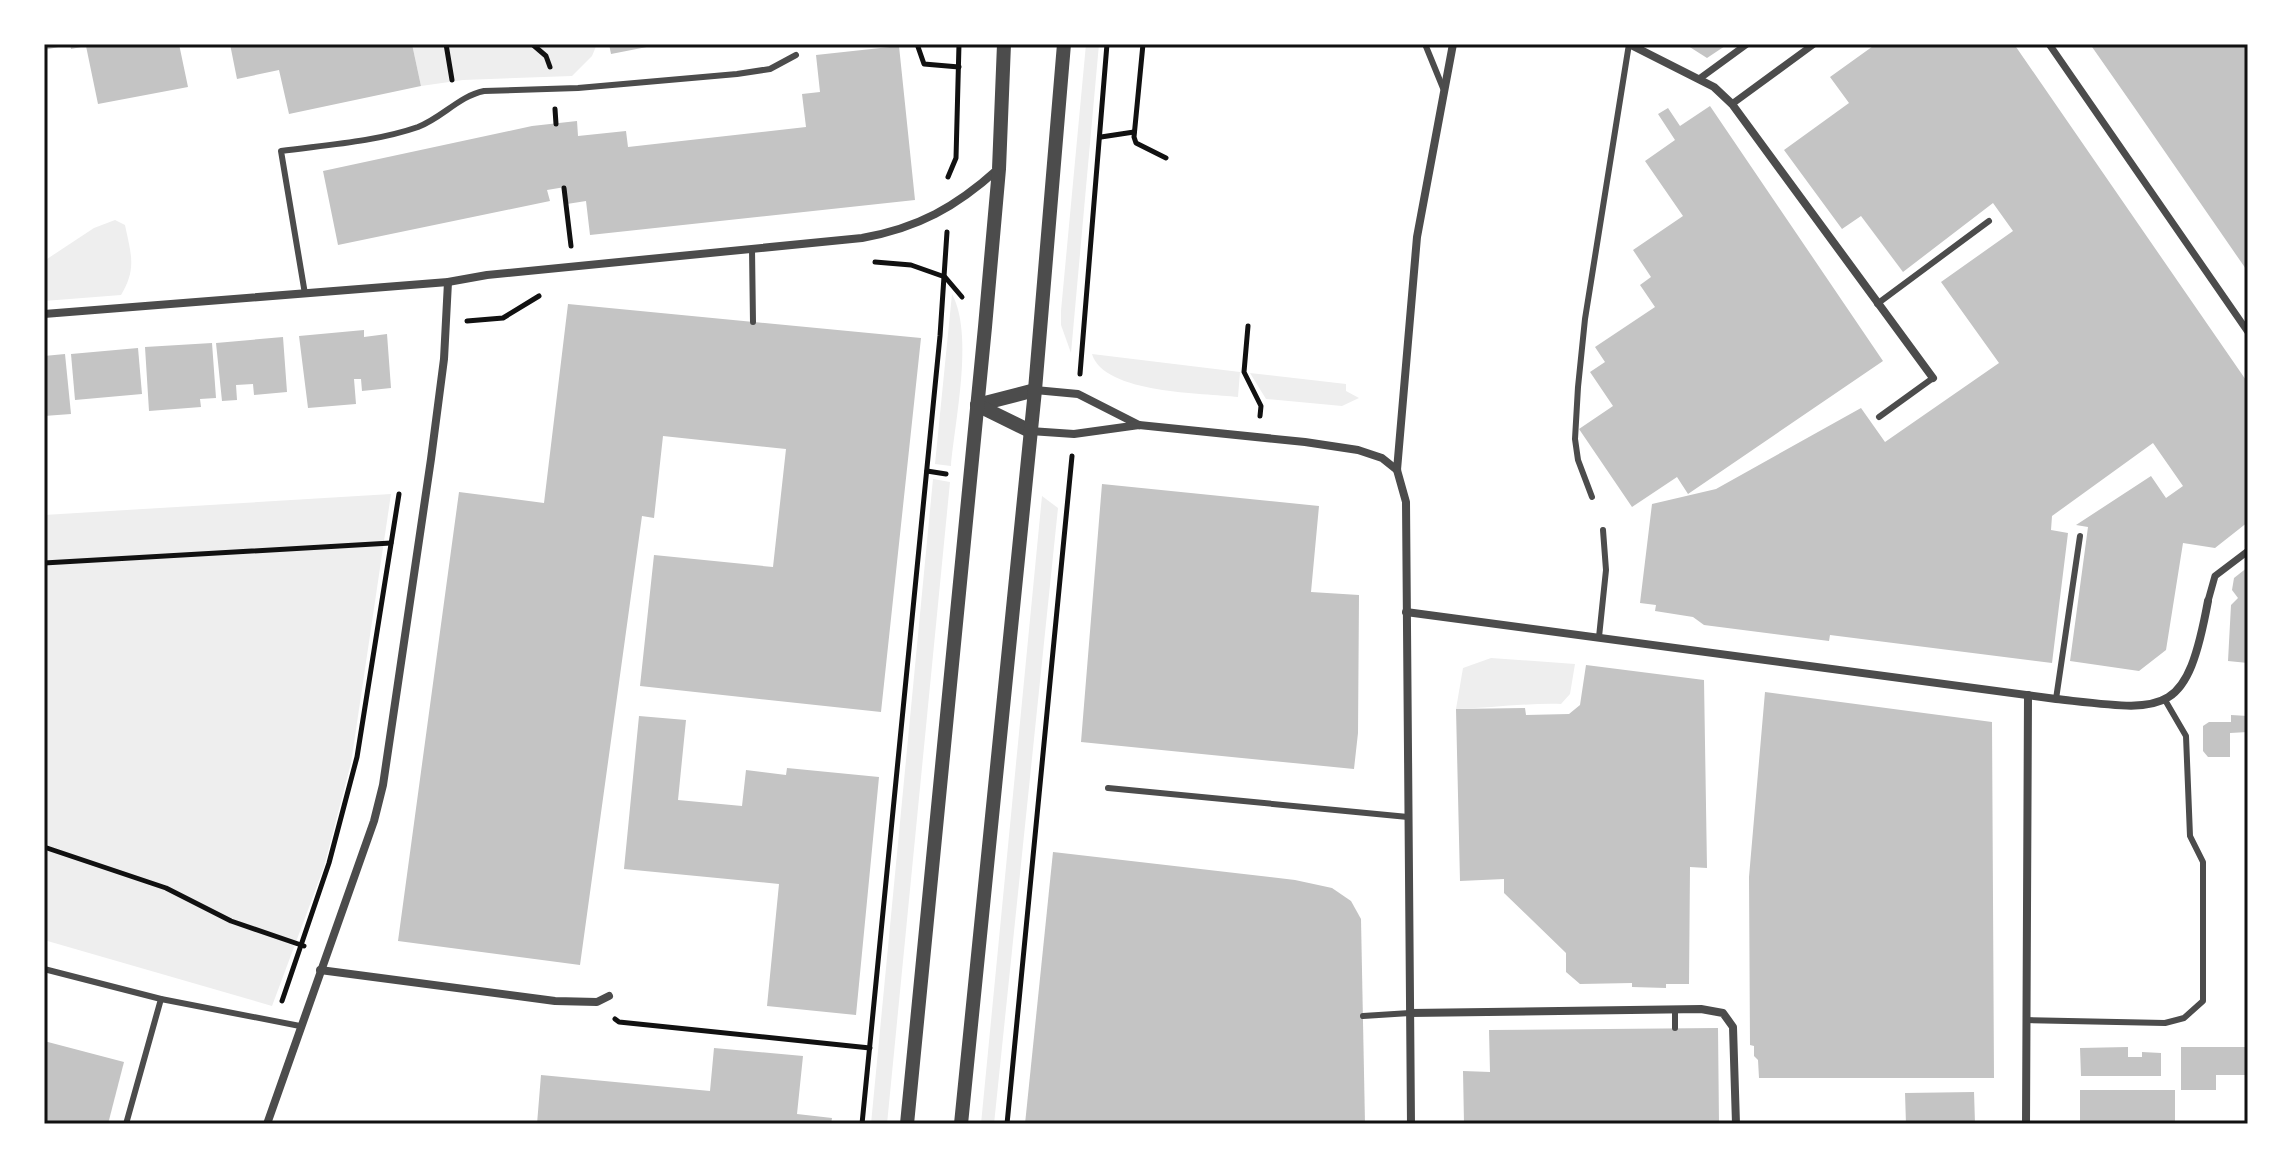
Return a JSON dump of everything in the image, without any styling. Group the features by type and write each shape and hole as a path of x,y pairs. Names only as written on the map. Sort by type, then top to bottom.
{"street":[{"path":"907,1124 999,169 1004,44"},
{"path":"961,1124 1035,390 1064,44"},
{"path":"1411,1124 1406,502 1397,470 1417,237 1453,44"},
{"path":"1629,44 1699,79 1732,104 1933,378"},
{"path":"1699,79 1747,44"},
{"path":"1732,104 1814,44"},
{"path":"2049,44 2248,332"},
{"path":"44,314 448,282 513,272 894,232 923,223 957,204 999,169"},
{"path":"267,1124 374,821 383,785 428,484 447,323 448,282"},
{"path":"977,405 1035,390 1078,394 1139,425"},
{"path":"977,405 1030,431 1074,434 1139,425 1259,437 1358,450 1382,458 1397,470"},
{"path":"1406,612 2056,699 2132,705 2165,700 2177,692 2193,668 2215,576 2248,551"},
{"path":"2026,1124 2028,695"},
{"path":"320,970 555,1001 597,1002 609,996"},
{"path":"1410,1013 1714,1010 1730,1018 1735,1044 1736,1124"}],"lane":[{"path":"1425,44 1443,88"},
{"path":"1592,497 1577,450 1578,387 1585,319 1629,44"},
{"path":"305,294 281,151 413,129 471,94 502,89 578,88 737,74 770,69 796,55"},
{"path":"1877,304 1989,221"},
{"path":"752,249 753,322"},
{"path":"1879,417 1933,378"},
{"path":"1599,637 1606,570 1603,530"},
{"path":"2056,699 2080,536"},
{"path":"2026,1020 2165,1023 2184,1018 2203,1001 2203,862 2190,836 2186,736 2165,700"},
{"path":"1108,788 1408,817"},
{"path":"44,969 161,999 300,1026"},
{"path":"126,1124 161,999"},
{"path":"1675,1010 1675,1028"},
{"path":"1363,1016 1410,1013"}],"path":[{"path":"446,44 456,105"},
{"path":"917,44 924,64 959,67"},
{"path":"1078,394 1107,44"},
{"path":"1143,44 1136,143 1166,158"},
{"path":"1101,137 1135,130"},
{"path":"564,188 572,254"},
{"path":"862,262 911,265 945,277"},
{"path":"447,323 503,318 535,297 548,295"},
{"path":"1248,326 1244,372 1261,406 1259,437"},
{"path":"862,1124 940,336"},
{"path":"1007,1124 1074,434"},
{"path":"276,1022 341,825 357,757 401,480 428,484"},
{"path":"44,563 391,543"},
{"path":"44,847 166,888 231,921 301,945"},
{"path":"597,1002 619,1022 870,1048"}],"shaded area":[{"path":"412,44 597,44 592,56 572,76 463,80 421,86"},
{"path":"1086,44 1099,44 1071,353 1061,325 1061,311"},
{"path":"115,220 125,225 131,261 129,277 121,295 44,301 44,261 94,228"},
{"path":"952,294 962,332 962,354 951,466 935,464"},
{"path":"1092,354 1240,372 1238,397 1135,384 1115,377 1100,367"},
{"path":"1250,373 1346,384 1346,391 1359,398 1342,406 1266,399"},
{"path":"933,479 950,482 887,1124 871,1124"},
{"path":"391,494 351,763 324,867 272,1006 44,940 44,515"},
{"path":"1042,496 1058,508 994,1124 981,1124"},
{"path":"1491,658 1575,664 1570,694 1561,704 1456,709 1463,668"}],"building":[{"path":"44,44 68,44 68,45 44,50"},
{"path":"70,44 179,44 188,87 98,104 86,46 71,49"},
{"path":"230,44 412,44 421,86 289,114 279,70 237,79"},
{"path":"609,44 657,44 657,45 611,54"},
{"path":"1685,44 1728,44 1707,58"},
{"path":"1876,44 2014,44 2248,383 2248,522 2215,548 2183,543 2166,650 2139,671 2070,661 2088,527 2076,525 2151,476 2166,498 2183,486 2153,443 2052,516 2051,530 2068,533 2052,663 1830,635 1829,641 1704,625 1693,617 1655,611 1656,605 1640,603 1652,504 1716,489 1861,408 1885,442 1999,363 1941,282 2013,231 1993,203 1903,272 1861,216 1842,229 1784,150 1849,103 1830,77"},
{"path":"2090,44 2248,44 2248,272 2134,107"},
{"path":"899,46 915,200 590,235 586,201 567,204 565,187 547,190 550,201 338,245 323,171 532,126 577,121 578,136 626,131 628,147 806,127 802,94 820,92 816,55"},
{"path":"1710,106 1883,361 1688,494 1677,477 1632,507 1579,429 1613,406 1590,372 1605,362 1595,347 1655,307 1640,285 1651,277 1633,250 1683,216 1645,161 1675,140 1658,114 1668,108 1680,126"},
{"path":"568,304 921,338 881,712 640,686 654,555 773,567 786,449 663,436 654,518 642,516 580,965 398,941 459,492 544,503"},
{"path":"364,330 364,337 387,334 391,388 362,391 361,379 354,379 356,404 308,408 299,336"},
{"path":"283,337 287,392 254,395 253,384 236,385 237,400 222,401 216,343"},
{"path":"212,343 216,398 200,399 201,407 149,411 145,347"},
{"path":"138,348 142,394 75,400 71,354"},
{"path":"65,354 71,414 44,416 44,356"},
{"path":"1102,484 1319,506 1311,592 1359,595 1358,733 1354,769 1081,742"},
{"path":"2248,567 2248,663 2228,661 2231,605 2238,598 2232,590 2234,578"},
{"path":"1586,665 1704,680 1707,868 1690,867 1689,984 1666,984 1666,988 1632,987 1632,983 1580,984 1566,972 1566,953 1504,893 1504,879 1460,881 1456,709 1525,708 1526,715 1569,714 1580,705"},
{"path":"1765,692 1992,722 1994,1078 1759,1078 1758,1060 1754,1056 1754,1046 1750,1045 1749,877"},
{"path":"2231,715 2248,716 2248,732 2230,733 2230,757 2208,757 2203,751 2203,726 2209,722 2231,722"},
{"path":"639,716 686,720 678,800 742,806 746,770 786,775 787,768 879,777 856,1015 767,1006 779,884 624,869"},
{"path":"1053,852 1295,880 1332,888 1351,901 1361,919 1365,1124 1025,1124"},
{"path":"1718,1028 1719,1124 1464,1124 1463,1071 1490,1072 1489,1030"},
{"path":"44,1041 124,1062 108,1124 44,1124"},
{"path":"2128,1047 2128,1057 2142,1057 2142,1052 2161,1053 2161,1076 2081,1076 2080,1048"},
{"path":"2181,1047 2248,1047 2248,1075 2216,1075 2216,1090 2181,1090"},
{"path":"714,1048 803,1056 797,1114 832,1118 831,1124 537,1124 541,1075 710,1091"},
{"path":"2080,1090 2175,1090 2175,1124 2080,1124"},
{"path":"1974,1092 1975,1124 1906,1124 1905,1093"}]}
